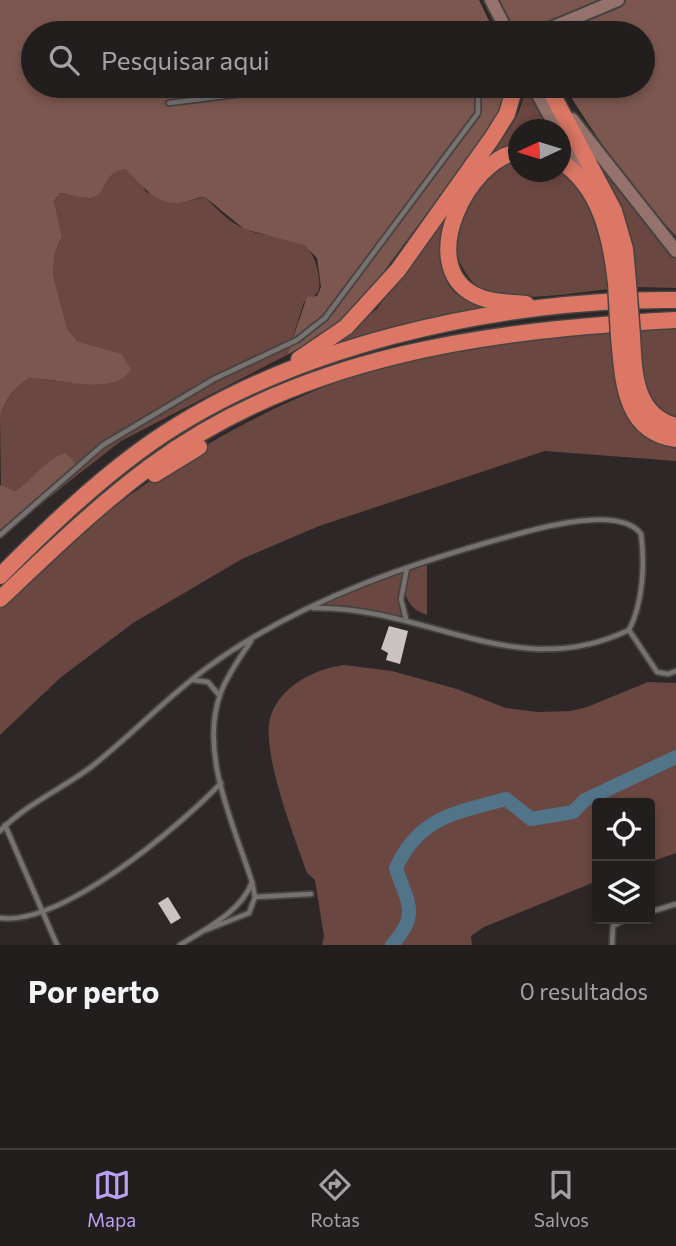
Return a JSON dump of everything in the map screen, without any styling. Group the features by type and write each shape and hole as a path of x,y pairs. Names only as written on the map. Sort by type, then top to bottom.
{"highway":[{"path":"0,576 76,500 139,451 193,416 276,373 346,327 371,302 492,138 507,114 512,98"},
{"path":"554,98 614,211 625,249 622,282 625,391 633,412 654,433 676,439"},
{"path":"508,156 497,160 457,209 450,226 448,247 451,266 459,283 472,294 490,301 549,306 676,300"},
{"path":"571,170 585,183 607,230 622,282"},
{"path":"276,373 423,330 549,306"},
{"path":"0,599 57,545 150,476 302,385 340,370 425,347 553,327 676,322"},
{"path":"625,336 641,399 652,413 676,426"}],"street":[{"path":"491,0 502,21"},
{"path":"568,21 618,0"},
{"path":"539,98 550,119"},
{"path":"557,98 676,251"},
{"path":"571,156 585,183"}],"lane":[{"path":"169,103 209,98"},
{"path":"0,535 103,445 214,379 297,340 325,318 478,114 478,98"},
{"path":"0,831 90,767 192,680 252,640 354,586 553,525 596,520 631,525 641,534 642,556 635,618 629,630 582,648 529,651 351,608 313,608"},
{"path":"406,620 401,599 407,568"},
{"path":"629,630 657,672 668,674 676,671"},
{"path":"202,931 242,918 249,913 255,897 221,782 214,741 219,695 252,640"},
{"path":"192,680 208,682 219,695"},
{"path":"0,918 14,920 43,913 154,844 221,782"},
{"path":"5,825 57,945"},
{"path":"180,945 240,902 252,882"},
{"path":"255,897 311,894"},
{"path":"655,910 676,904"},
{"path":"612,945 613,926 617,924"}],"shaded area":[{"path":"0,0 479,0 489,21 21,21 21,98 505,98 502,112 356,309 320,336 287,355 307,297 317,296 321,287 317,258 304,245 244,229 205,197 178,203 161,200 148,192 125,169 111,175 95,197 85,198 60,193 54,201 62,236 55,252 53,274 67,328 78,342 122,354 131,370 112,383 84,384 29,378 11,394 0,417"},
{"path":"493,0 604,0 554,21 504,21"},
{"path":"621,0 676,0 676,236 616,164 572,98 655,98 655,21 574,21"},
{"path":"523,98 535,98 547,119 515,119"},
{"path":"508,130 508,151 481,166"},
{"path":"583,140 676,259 676,288 637,287 632,247"},
{"path":"508,163 508,182 572,181 595,224 610,289 509,297 482,290 467,276 456,249 456,233 461,217 480,188"},
{"path":"125,169 140,181 146,192 181,203 205,197 243,228 301,243 309,250 315,262 319,279 318,291 304,302 287,355 121,441 62,487 75,470 39,473 28,484 15,491 1,487 0,417 11,394 29,377 72,383 78,342 67,328 53,274 55,252 62,236 54,201 60,193 86,198 103,190 113,172"},
{"path":"444,215 441,258 451,289 468,300 502,305 445,314 325,347 377,309"},
{"path":"640,328 676,328 676,418 654,404 648,393 642,368"},
{"path":"611,332 614,371 622,404 641,431 676,449 676,461 545,451 319,526 242,559 133,623 60,678 0,735 0,608 43,566 140,488 249,421 306,394 364,372 422,356 469,347"},
{"path":"65,453 74,461 75,470 62,487 0,538 0,485 15,491 51,460"},
{"path":"427,564 427,615 410,604 405,586 408,572"},
{"path":"407,568 401,599 406,620 368,611 313,608 326,598"},
{"path":"344,665 392,671 457,689 506,708 537,712 571,711 587,707 648,682 676,683 676,853 655,860 655,798 592,798 592,883 484,927 471,936 472,945 322,945 324,936 315,880 307,873 287,816 274,770 269,730 276,704 291,687 311,675"}],"building":[{"path":"389,626 408,631 400,664 386,660 388,653 381,649"},
{"path":"168,897 181,918 171,924 158,903"}],"waterway":[{"path":"392,945 401,934 409,916 407,900 396,868 405,851 427,827 455,814 506,799 531,819 573,812 585,800 676,757"}]}
